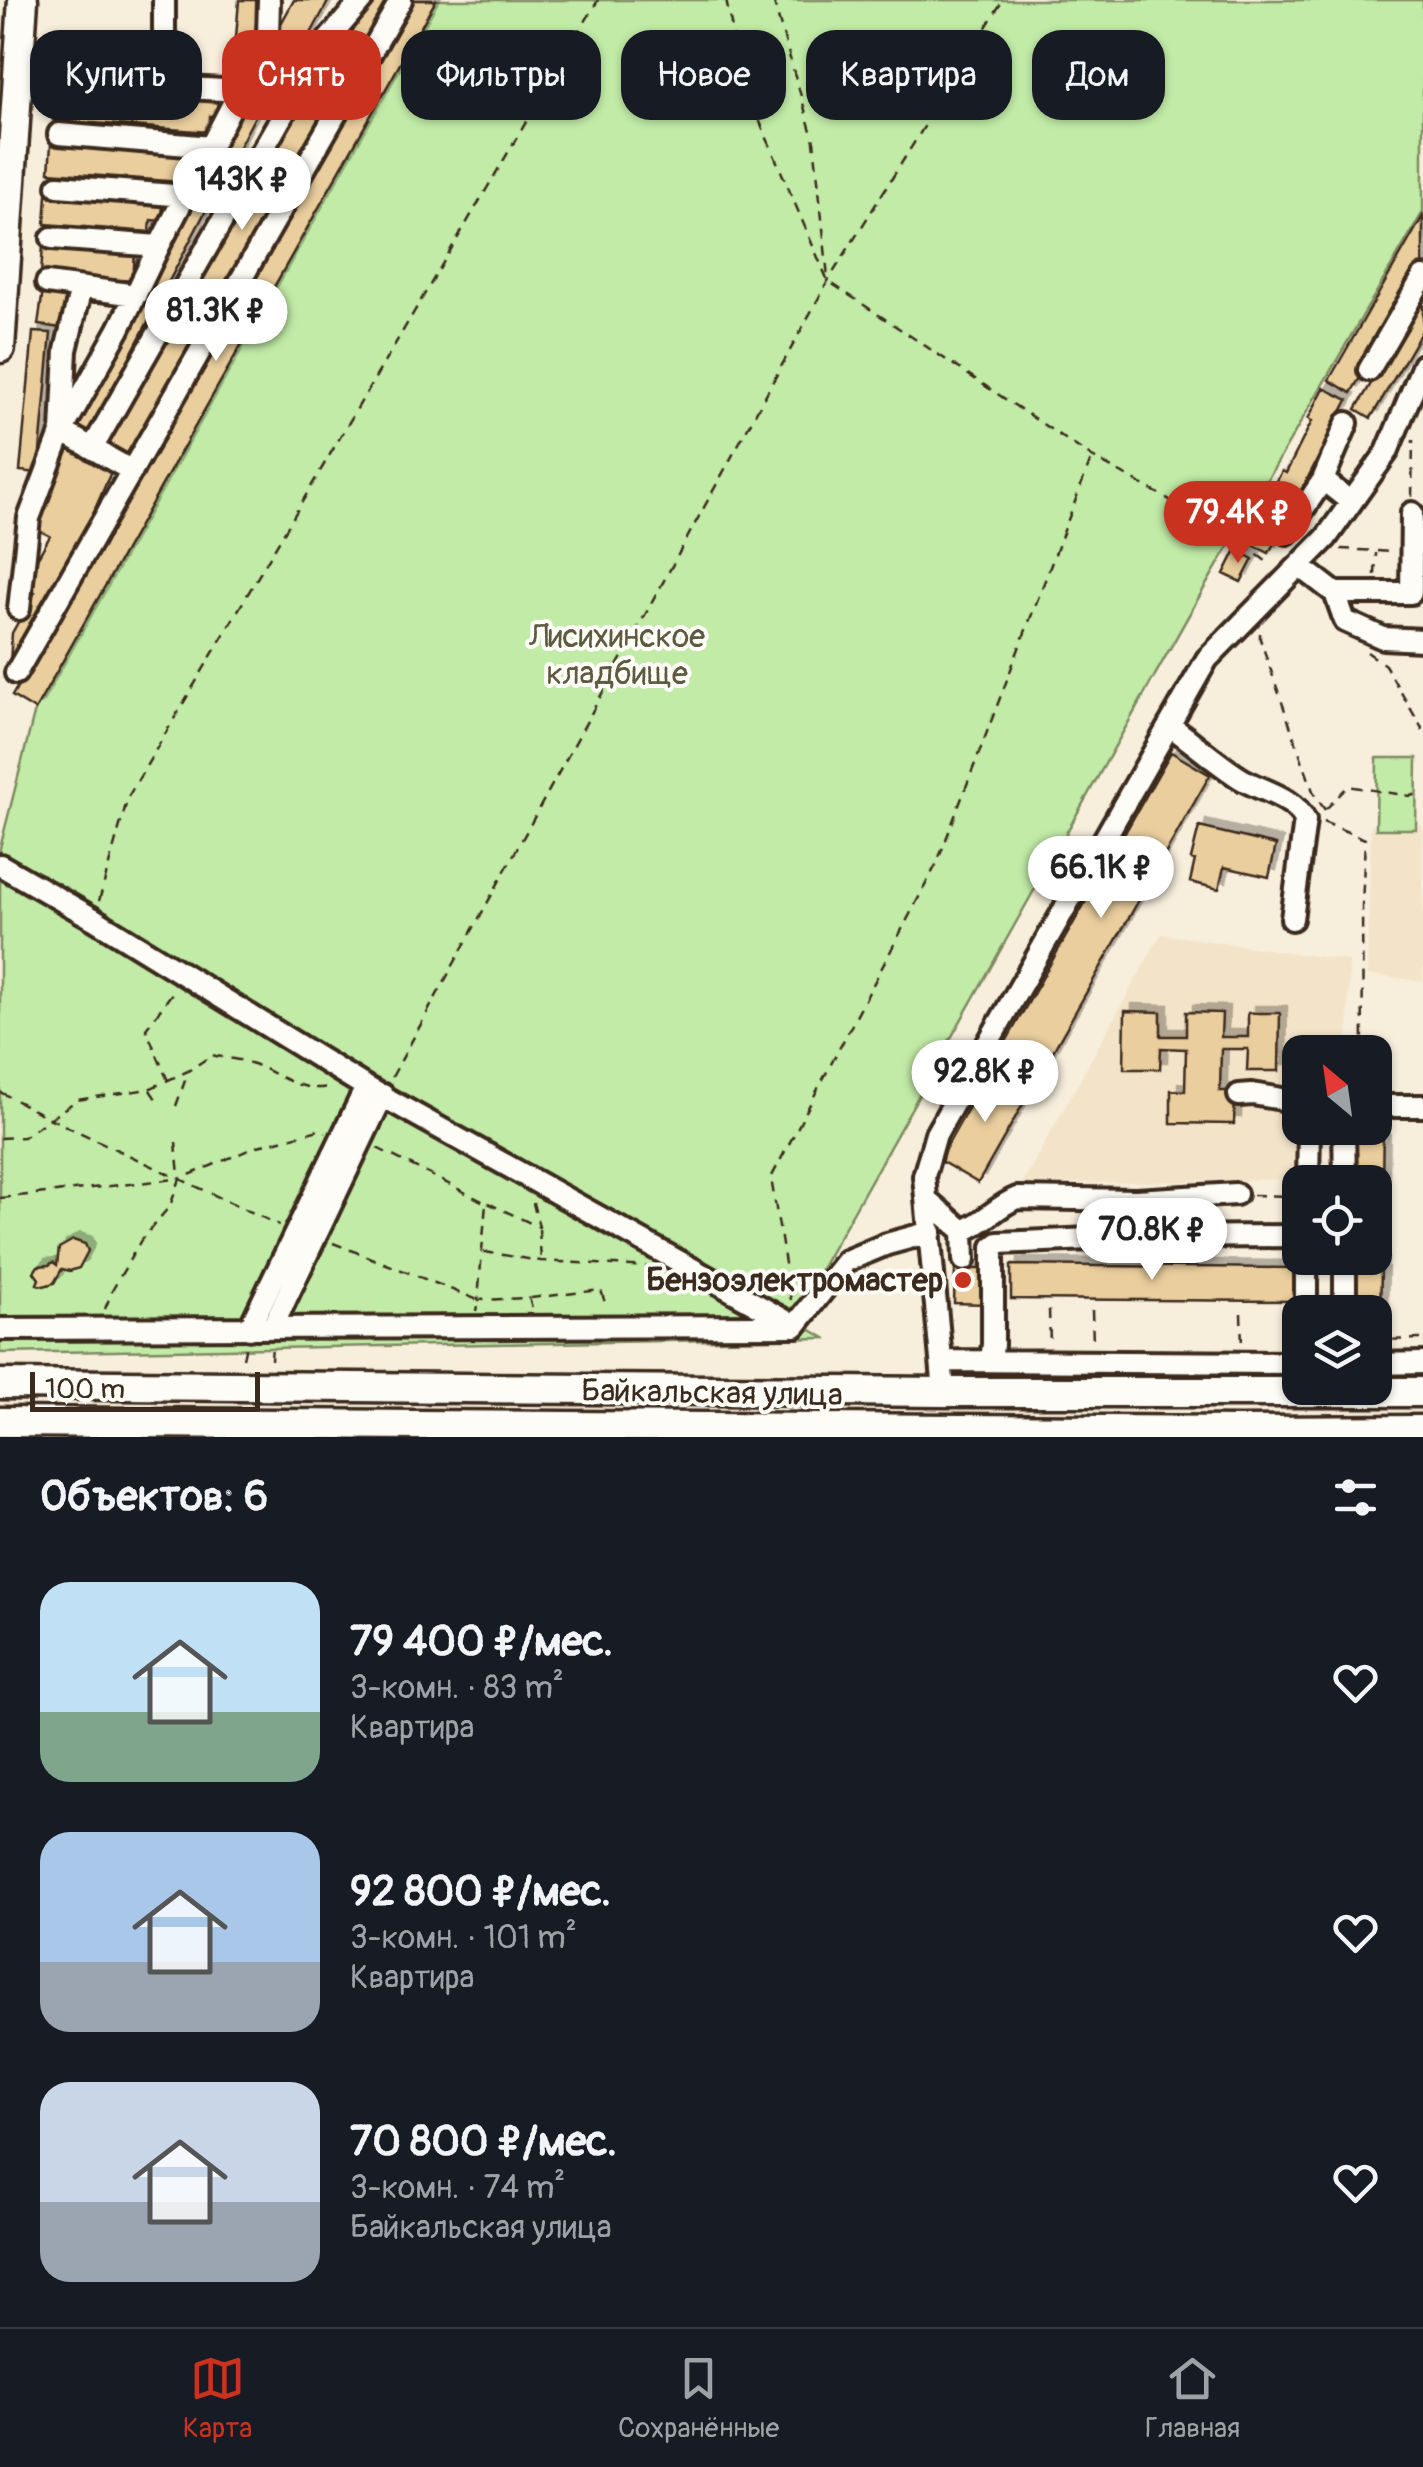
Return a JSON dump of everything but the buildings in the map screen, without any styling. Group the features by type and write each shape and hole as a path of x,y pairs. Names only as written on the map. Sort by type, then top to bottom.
{"main road":[{"path":"0,348 23,0"},
{"name":"Байкальская улица","path":"0,1384 1423,1392"},
{"name":"Байкальская улица","path":"0,1422 383,1431 1241,1434 1423,1430"}],"street":[{"path":"164,0 164,30"},
{"path":"268,30 269,0"},
{"path":"93,447 322,48 362,0"},
{"path":"16,673 401,0"},
{"path":"18,610 30,518 62,431 225,120"},
{"path":"59,134 212,146"},
{"path":"58,186 186,196"},
{"path":"52,238 159,246"},
{"path":"1369,370 1423,277"},
{"path":"47,283 136,294"},
{"path":"62,431 66,350 81,288"},
{"path":"944,1392 924,1176 936,1134 1207,659 1326,538 1387,452 1423,366"},
{"path":"1287,533 1323,480 1346,423"},
{"path":"62,431 132,471"},
{"path":"1323,480 1352,502"},
{"path":"1294,572 1334,593 1411,592 1412,513"},
{"path":"1334,593 1344,621 1383,638 1423,640"},
{"path":"1170,725 1240,778 1288,801 1303,814 1292,919"},
{"path":"0,865 367,1087 795,1326"},
{"path":"250,1329 306,1234 352,1138 367,1087"},
{"path":"1239,1095 1282,1099"},
{"path":"1392,1106 1423,1106"},
{"path":"963,1231 976,1226 1002,1204 1018,1198 1136,1200 1236,1194"},
{"path":"926,1199 963,1231 964,1260"},
{"path":"795,1326 846,1261 931,1232"},
{"path":"272,1328 306,1234"},
{"path":"991,1360 992,1247 998,1243 1282,1236"},
{"path":"0,1329 795,1326"},
{"path":"942,1361 1282,1363"},
{"path":"1392,1364 1423,1363"}],"path":[{"path":"94,920 128,798 598,0"},
{"path":"726,0 743,82 828,281 1092,457 1294,572"},
{"path":"773,0 814,141 828,281"},
{"path":"0,1138 22,1137 77,1100 149,1089 212,1055 251,1063 284,1080 322,1089 367,1087 828,281 1003,0"},
{"path":"1402,415 1413,430 1412,513"},
{"path":"795,1326 771,1178 936,863 1092,457"},
{"path":"1334,549 1412,554"},
{"path":"1375,592 1376,552"},
{"path":"1264,602 1260,640 1314,794 1325,810 1348,786 1410,796 1423,793"},
{"path":"1366,630 1367,653 1385,666 1423,730"},
{"path":"1303,814 1365,838 1363,1035"},
{"path":"168,1081 146,1029 185,975"},
{"path":"176,1106 188,1071"},
{"path":"149,1089 160,1104"},
{"path":"0,1092 180,1179 306,1234 478,1300 600,1290 612,1326"},
{"path":"0,1198 180,1179 258,1146 320,1130 352,1138 539,1227"},
{"path":"97,1329 141,1240 170,1206 180,1179 176,1142"},
{"path":"538,1182 532,1206 539,1227 541,1261"},
{"path":"1236,1194 1282,1196"},
{"path":"473,1327 486,1203"},
{"path":"482,1252 541,1261 656,1267"},
{"path":"529,1298 536,1327"},
{"path":"1049,1310 1050,1361"},
{"path":"1092,1310 1093,1361"},
{"path":"1241,1314 1242,1362"},
{"path":"1392,1340 1423,1339"}],"shaded area":[{"path":"1371,824 1423,825 1423,981 1367,975"},
{"path":"1161,934 1349,961 1348,1035 1282,1035 1282,1145 1296,1145 1296,1165 1282,1165 1282,1179 1022,1184"}],"green space":[{"name":"Лисихинское кладбище","path":"436,0 1423,0 1423,212 1195,604 793,1319 825,1338 0,1353 0,848 35,710 368,120 381,120 381,97 401,62 401,120 601,120 601,30 419,30"},
{"path":"1377,758 1417,758 1416,829 1376,829"}],"place":[{"name":"Бензоэлектромастер","path":"963,1280"}]}
